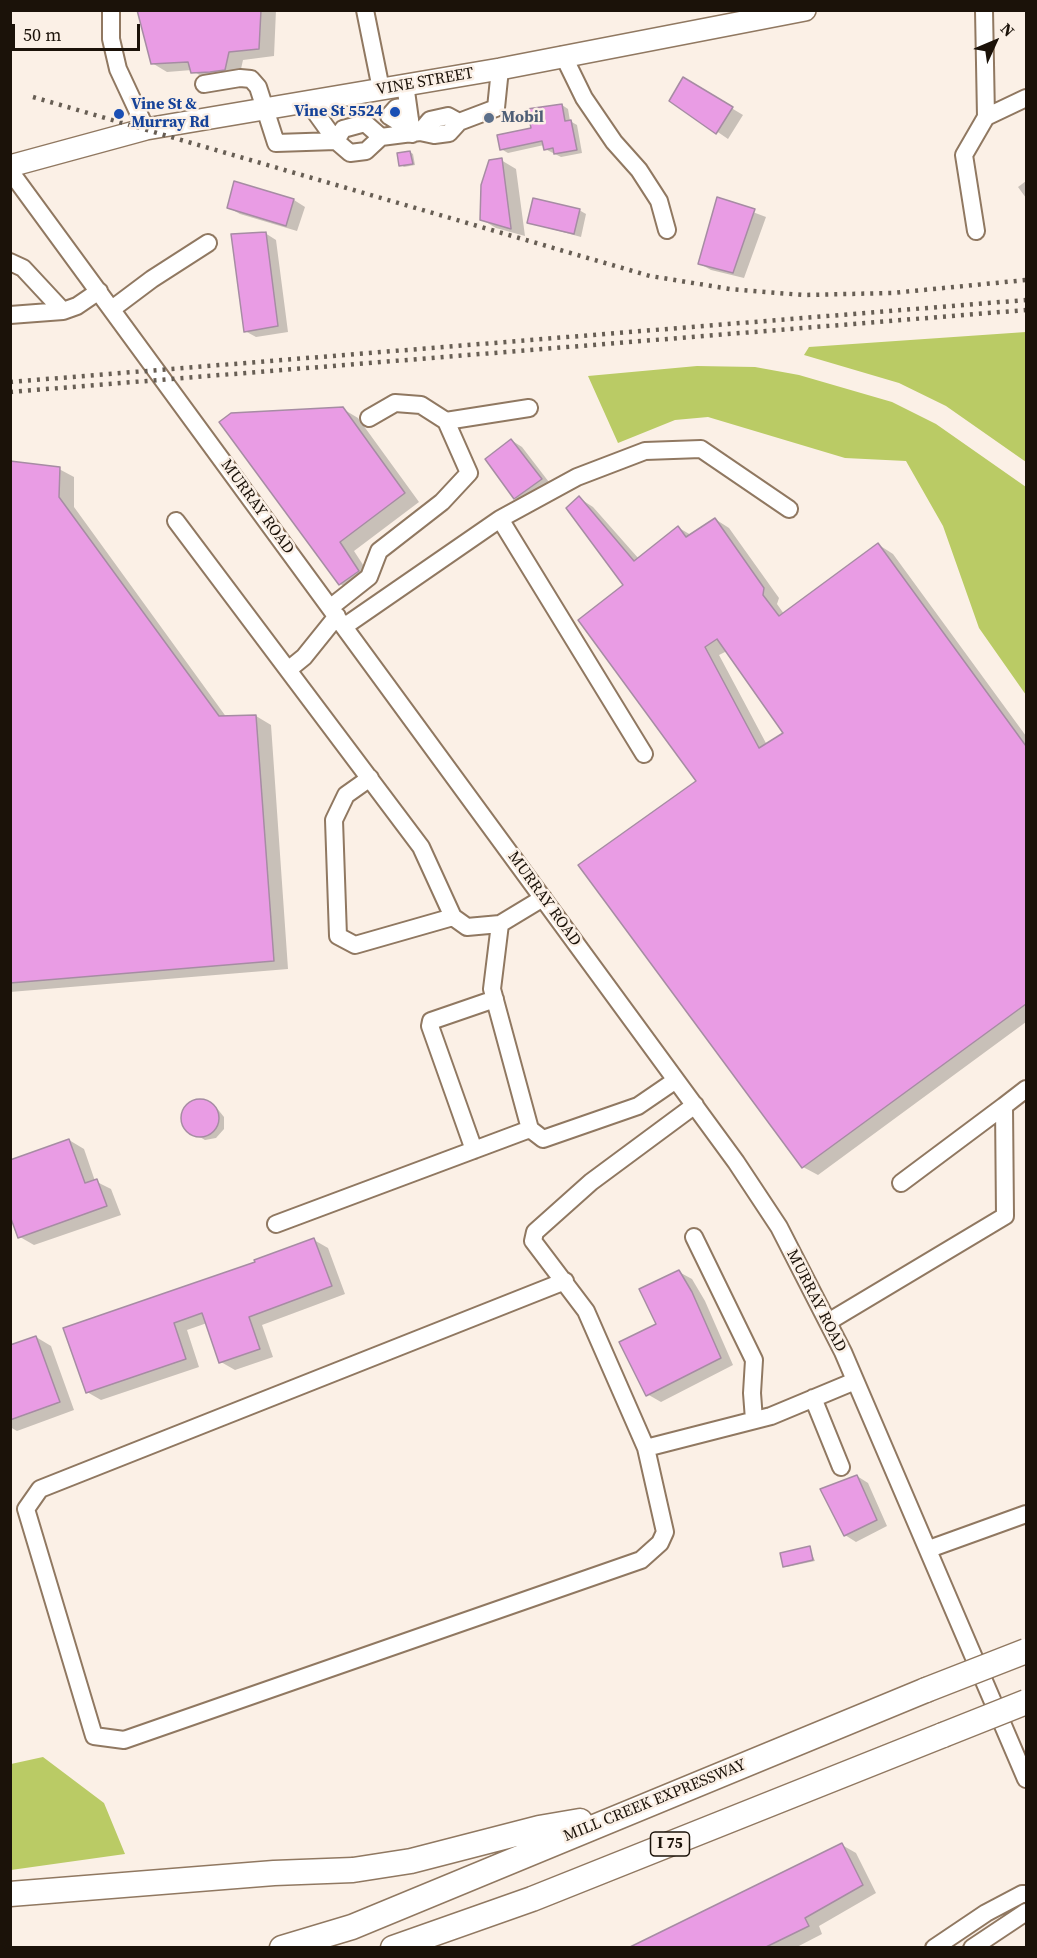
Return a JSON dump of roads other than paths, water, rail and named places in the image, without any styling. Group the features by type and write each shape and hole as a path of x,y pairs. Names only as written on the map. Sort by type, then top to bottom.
{"highway":[{"name":"MILL CREEK EXPRESSWAY","path":"282,1947 352,1927 624,1813 1026,1650"},
{"name":"I 75","path":"393,1947 532,1899 1026,1702"},
{"path":"10,1893 274,1873 353,1870 411,1861 539,1828 624,1813"},
{"path":"439,1947 532,1899"}],"main road":[{"name":"VINE STREET","path":"10,166 146,129 500,69 805,10"}],"street":[{"path":"111,10 111,39 118,69 146,129"},
{"path":"365,10 381,89"},
{"path":"984,10 987,117"},
{"path":"563,55 584,98 614,142 639,170 659,201 667,230"},
{"path":"336,141 343,129 389,116 396,108 413,123 434,135 449,133 459,122 496,108 500,69"},
{"path":"204,84 240,78 250,79 258,87 276,143 336,141"},
{"path":"405,84 413,123"},
{"path":"976,231 964,154 987,117 1026,98"},
{"path":"309,102 336,141 350,153 366,151 381,137 413,123"},
{"path":"365,123 381,137"},
{"name":"MURRAY ROAD","path":"10,171 736,1162 778,1227 828,1322 855,1381 1026,1779"},
{"path":"112,309 152,279 207,243"},
{"path":"10,262 23,268 63,310"},
{"path":"10,315 63,310 77,306 99,291"},
{"path":"288,669 304,657 338,617 369,577 379,552 442,502 469,473 446,421 421,405 395,403 369,418"},
{"path":"446,421 529,408"},
{"path":"338,617 500,519 577,477 645,452 701,449 789,509"},
{"path":"500,519 644,754"},
{"path":"176,521 422,847 453,917 467,927 500,924 543,898"},
{"path":"370,778 346,795 334,820 338,936 355,945 453,917"},
{"path":"500,924 492,989 530,1129 543,1139 638,1106 676,1080"},
{"path":"474,1150 430,1026 431,1021 495,999"},
{"path":"901,1183 1026,1089"},
{"path":"565,1281 40,1489 26,1509 94,1736 124,1740 641,1560 660,1543 665,1532 646,1448 586,1311 565,1281 533,1240 535,1232 591,1182 694,1105"},
{"path":"828,1322 1005,1216 1004,1106"},
{"path":"276,1224 530,1129"},
{"path":"694,1237 754,1360 752,1393 754,1420"},
{"path":"646,1448 754,1420 855,1381"},
{"path":"813,1398 841,1467"},
{"path":"929,1549 1026,1514"},
{"path":"934,1947 986,1913 1026,1894"},
{"path":"972,1947 1026,1912"}],"railway":[{"path":"33,97 650,276 730,289 803,295 892,293 1026,280"},
{"path":"10,382 1026,300"},
{"path":"10,392 1026,310"}],"place":[{"name":"Vine St 5524","path":"395,112"},
{"name":"Vine St & Murray Rd","path":"119,114"},
{"name":"Mobil","path":"489,118"}]}
